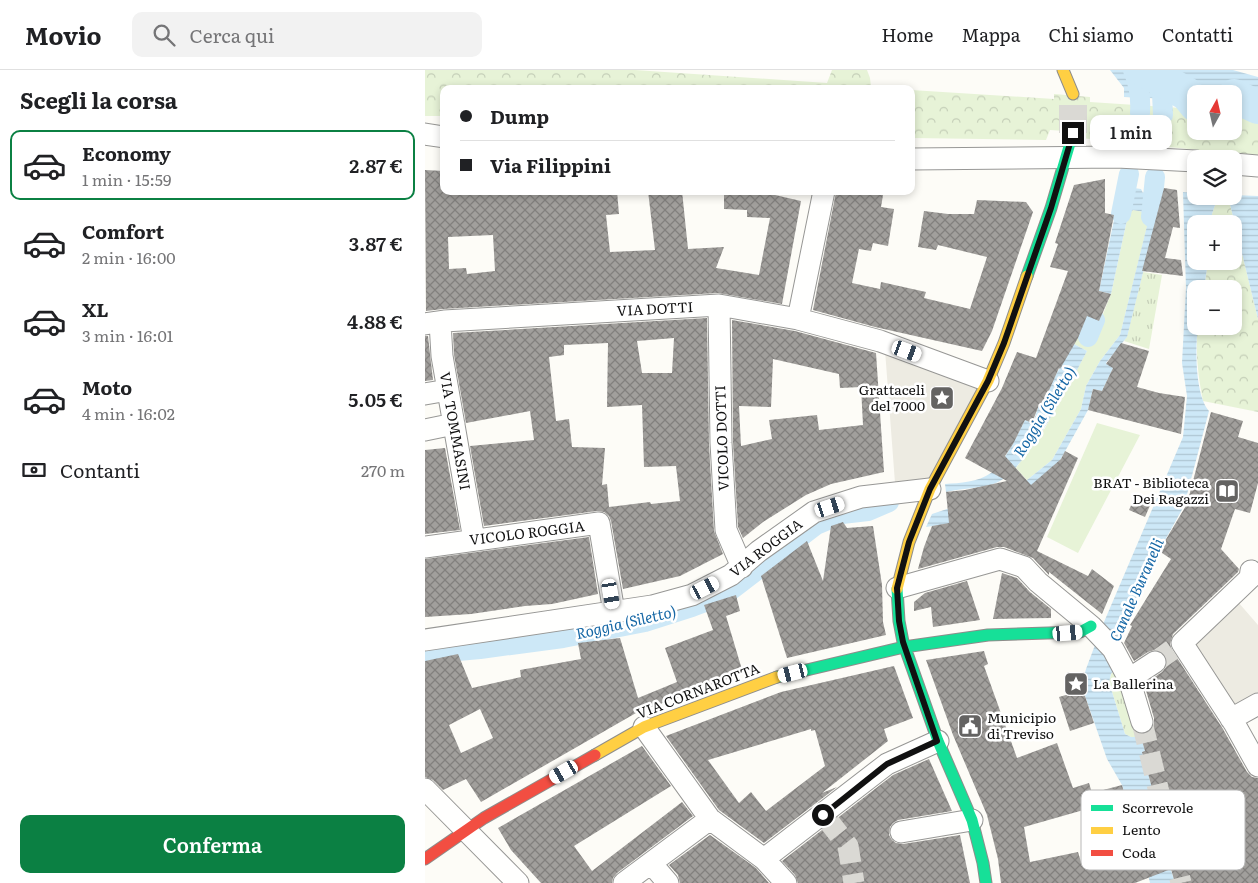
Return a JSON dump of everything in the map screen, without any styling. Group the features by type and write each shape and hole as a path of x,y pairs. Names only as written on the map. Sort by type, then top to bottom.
{"street":[{"path":"1063,70 1073,94"},
{"path":"987,883 972,820 937,741 904,646 899,621 897,588 909,542 930,489 988,381 1004,343 1051,208 1073,133"},
{"path":"425,134 440,136"},
{"path":"425,141 440,141"},
{"path":"1051,208 1066,183 1073,176 1087,168 1117,157"},
{"path":"915,159 1117,157 1186,161"},
{"path":"1242,165 1258,166"},
{"path":"798,319 823,195"},
{"name":"VIA DOTTI","path":"432,323 719,305 798,319 881,341 988,381"},
{"name":"VICOLO DOTTI","path":"719,305 721,443 725,530 743,567"},
{"name":"VIA TOMMASINI","path":"432,323 442,356 474,540"},
{"path":"425,394 448,390"},
{"path":"425,430 454,424"},
{"name":"VIA ROGGIA","path":"425,640 652,606 691,595 743,567 759,551 814,512 861,497 903,497 930,489"},
{"path":"903,497 910,512 909,542"},
{"name":"VICOLO ROGGIA","path":"425,547 599,524 614,612"},
{"path":"897,588 1000,560 1023,567 1091,626 1113,649 1127,673 1142,722"},
{"path":"1251,571 1250,578 1182,643 1232,721 1258,766"},
{"name":"VIA CORNAROTTA","path":"425,859 484,818 644,727 776,678 904,646 989,635 1080,632 1091,626"},
{"path":"1127,673 1155,662"},
{"path":"1232,721 1258,704"},
{"path":"644,727 710,819 764,859 786,883"},
{"path":"764,859 824,816 887,764 937,741"},
{"path":"425,789 518,883"},
{"path":"624,883 710,819"},
{"path":"901,832 972,820"},
{"path":"651,863 668,883"}],"green space":[{"path":"425,70 635,70 827,83 832,70 867,70 871,85 440,85 440,116 425,116"},
{"path":"915,90 1054,99 1054,94 1090,97 1090,102 1187,108 1187,140 1243,140 1243,112 1258,113 1258,156 1242,154 1242,150 1199,150 1080,138 1080,132 1050,130 1046,140 915,138"},
{"path":"1215,205 1230,205 1233,215 1212,215"},
{"path":"1133,210 1149,213 1148,223 1120,335 1100,361 1086,386 1081,409 1052,460 1027,480 1016,468 1045,428 1087,351 1074,344 1079,334 1093,339 1111,294 1128,215"},
{"path":"1242,253 1258,319 1258,412 1203,401 1198,373 1197,335 1242,335 1242,280 1205,280 1207,270 1242,270"},
{"path":"1143,272 1162,275 1149,349 1124,341 1127,336"},
{"path":"1097,423 1140,435 1078,553 1047,537"},
{"path":"1115,669 1141,737 1131,737 1125,734 1109,682 1111,674"}],"shaded area":[{"path":"885,350 979,385 927,481 895,483"},
{"path":"1225,587 1258,625 1258,709 1231,725 1171,637"}],"water":[{"path":"1110,70 1233,70 1258,77 1258,102 1243,101 1243,85 1187,85 1187,100 1124,97 1124,88"},
{"path":"1121,187 1128,188 1130,192 1134,188 1141,189 1143,193 1147,189 1163,192 1127,337 1106,363 1113,368 1102,391 1093,389 1088,410 1058,464 1011,503 987,518 926,527 932,514 1022,484 1052,460 1081,409 1086,386 1100,361 1120,335 1149,213 1133,210 1128,215 1111,294 1099,291"},
{"name":"Canale Buranelli","path":"1183,192 1187,192 1187,205 1215,205 1212,215 1187,215 1187,270 1207,270 1205,280 1187,280 1187,335 1197,335 1196,358 1199,383 1204,404 1209,411 1184,506 1159,551 1117,646 1102,631 1104,622 1183,437 1187,396 1182,363 1186,288"},
{"path":"1242,195 1258,196 1258,319 1242,253 1242,215 1233,215 1230,205 1242,205"},
{"path":"1074,344 1087,351 1047,424 1021,462 1008,475 996,483 946,492 945,484 975,480 986,476 996,469 1010,449 1025,420 1033,423 1039,405 1042,406 1055,376"},
{"path":"1095,645 1115,669 1111,674 1109,682 1125,734 1131,737 1141,737 1145,751 1142,752 1153,790 1123,790 1107,759 1083,690 1086,669"},
{"path":"1147,870 1171,870 1175,883 1150,883"}],"building":[{"path":"425,170 440,171 440,195 617,195 619,214 606,215 610,252 655,250 648,195 682,195 688,249 724,247 716,268 759,275 770,218 747,217 747,210 724,209 724,195 775,195 801,201 782,304 718,293 426,311","holes":["493,235 495,271 467,274 466,268 449,269 448,237"]},
{"path":"1105,179 1105,213 1114,215 1099,291 1111,294 1099,321 1087,316 1078,338 1059,368 1042,406 1039,405 1032,423 1025,420 1005,456 1031,485 1061,459 1065,451 1078,458 1037,551 1088,576 1092,569 1114,586 1102,614 1049,572 1049,575 1033,558 1004,547 997,547 918,569 932,526 949,523 946,492 1007,481 965,458 1002,388 1017,352 1036,358 1068,271 1050,267 1058,244 1055,243 1074,185"},
{"path":"1164,188 1177,190 1180,228 1173,227 1165,258 1181,260 1183,276 1142,271"},
{"path":"835,195 883,195 881,207 894,209 888,246 873,243 871,251 859,249 852,283 880,289 881,282 926,292 924,298 970,309 987,257 938,245 936,250 918,247 924,211 948,214 974,214 977,200 1026,202 1033,212 992,331 982,351 875,327 813,310"},
{"path":"707,318 709,444 714,531 723,554 680,576 623,589 611,521 604,512 597,511 484,526 470,446 534,440 530,411 466,423 454,355 453,333","holes":["674,338 672,373 642,373 637,341","608,343 607,407 642,405 644,467 676,466 680,501 651,504 650,502 609,507 607,484 602,485 605,448 572,447 569,419 556,421 549,357 564,355 564,345"]},
{"path":"732,320 795,331 876,353 884,472 831,484 806,495 763,522 743,538 738,527 733,443","holes":["773,359 839,374 840,388 861,387 863,425 819,430 817,415 769,420 772,439 741,446 739,406 771,407"]},
{"path":"425,336 428,336 433,380 425,381"},
{"path":"1121,343 1149,351 1137,387 1185,397 1181,434 1088,410 1093,389 1102,391 1113,368 1106,364"},
{"path":"1211,412 1243,421 1238,437 1258,443 1258,483 1250,513 1235,509 1221,549 1239,569 1173,634 1170,644 1223,729 1247,772 1252,777 1258,778 1258,883 1175,883 1171,870 1245,870 1245,790 1153,790 1142,752 1145,751 1140,734 1146,734 1151,731 1154,724 1144,684 1162,672 1166,667 1167,661 1166,656 1161,651 1155,650 1134,661 1124,643 1132,626 1130,625 1171,559 1159,551 1187,504"},
{"path":"445,448 460,530 425,534 425,450"},
{"path":"1136,494 1152,501 1145,517 1129,510"},
{"path":"843,522 847,528 873,526 882,585 883,622 886,635 787,658 761,576 807,541 823,581 831,526"},
{"path":"589,537 598,594 552,604 471,614 425,617 425,559"},
{"path":"1002,573 1017,578 1030,592 1051,609 1051,618 993,619"},
{"path":"967,581 980,620 933,627 931,607 914,611 914,602 925,593"},
{"path":"736,595 740,611 726,616 743,673 636,713 481,802 466,779 443,790 433,780 425,777 425,661 458,654 472,688 521,677 520,670 581,659 578,643 620,638 638,698 677,682 665,648 713,630 704,605","holes":["480,709 493,738 461,753 449,725"]},
{"path":"984,651 988,664 984,666 1017,758 1057,743 1073,788 1089,783 1091,790 1081,790 1081,811 1024,827 1030,862 1078,852 1081,870 1168,870 1135,883 1001,883 998,859 987,815 953,735 926,660"},
{"path":"894,666 913,718 884,729 888,741 822,793 837,787 764,843 719,810 666,736 781,692","holes":["811,729 811,731 815,730 825,766 766,811 751,792 739,803 708,760"]},
{"path":"1083,690 1094,723 1070,731 1059,697"},
{"path":"642,746 671,786 574,846 592,871 682,802 693,816 617,873 612,883 541,883 511,850 498,828"},
{"path":"929,759 952,811 898,820 890,827 889,835 896,843 903,844 960,835 970,883 798,883 795,875 782,861 893,775"},
{"path":"1122,785 1123,790 1103,790"},
{"path":"710,835 756,868 769,883 680,883 678,875 669,865"}],"waterway":[{"name":"Roggia (Siletto)","path":"1133,70 1139,91 1140,113"},
{"path":"1144,70 1187,94"},
{"path":"1153,77 1162,93 1163,115"},
{"path":"1243,100 1258,107"},
{"name":"Roggia (Siletto)","path":"1121,214 1129,174"},
{"path":"1151,217 1155,177"},
{"name":"Roggia (Siletto)","path":"1088,337 1095,320"},
{"name":"Roggia (Siletto)","path":"425,654 563,638 645,622 692,607 726,594 816,525 842,514 868,511 889,502"}],"tunnel":[{"path":"1073,94 1073,133"},
{"path":"1155,662 1182,643"},
{"path":"1142,722 1158,790"},
{"path":"826,818 848,846 854,883"},
{"path":"1178,870 1181,883"}],"traffic: fast":[{"path":"1027,276 1051,208 1073,133"},
{"path":"897,589 899,621 903,642 938,741 972,820 986,883"},
{"path":"777,677 904,647 988,635 1080,632 1091,626"}],"traffic: slow":[{"path":"1063,70 1073,94"},
{"path":"897,589 909,542 930,489 988,381 1004,343 1027,276"},
{"path":"595,755 644,727 777,677"}],"traffic: jam":[{"path":"425,859 484,818 595,755"}],"place":[{"name":"Grattaceli del 7000","path":"942,398"},
{"name":"BRAT - Biblioteca Dei Ragazzi","path":"1227,491"},
{"name":"La Ballerina","path":"1076,684"},
{"name":"Municipio di Treviso","path":"970,726"}],"route":[{"path":"823,815 887,764 937,741 903,642 899,621 897,588 909,542 930,489 988,381 1004,343 1051,208 1073,133"}]}
